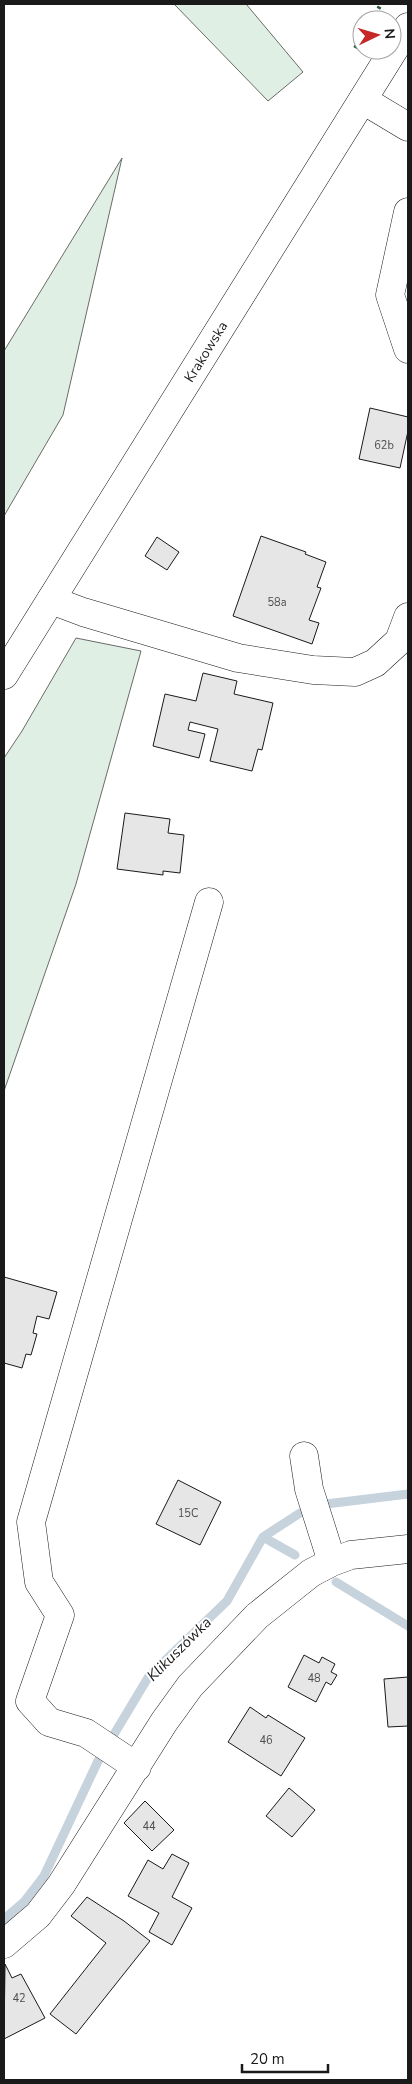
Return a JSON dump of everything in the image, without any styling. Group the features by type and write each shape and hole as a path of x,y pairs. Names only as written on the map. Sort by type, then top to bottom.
{"main road":[{"name":"Krakowska","path":"4,675 408,27"},
{"path":"363,100 408,127"},
{"path":"408,212 390,295 408,349"},
{"path":"51,600 83,612 238,658 313,670 355,672 375,663 399,641 408,617"},
{"path":"128,1760 86,1733 49,1722 30,1701 60,1615 39,1582 31,1522 209,902"},
{"path":"304,1456 308,1489 332,1562"},
{"path":"4,1944 38,1915 81,1856 128,1760 164,1722 190,1686 257,1616 280,1595 310,1573 332,1562 351,1555 405,1549"}],"green space":[{"path":"174,4 246,4 303,72 268,101"},
{"path":"122,158 63,415 4,516 4,351"},
{"path":"76,638 141,651 76,884 4,1091 4,758 22,731"}],"building":[{"path":"370,408 408,417 408,431 400,468 359,459"},
{"path":"261,536 306,552 305,554 326,562 317,587 321,588 309,620 319,623 312,644 233,616"},
{"path":"157,537 179,552 167,570 145,556"},
{"path":"203,673 237,681 234,694 273,703 262,750 258,749 252,771 210,761 218,729 190,722 188,730 205,734 199,758 153,746 165,694 196,701"},
{"path":"125,813 170,819 168,833 184,835 180,873 163,871 163,875 117,869"},
{"path":"4,1277 57,1292 49,1319 37,1316 33,1333 37,1334 31,1355 26,1354 22,1368 4,1363"},
{"path":"178,1480 221,1502 200,1545 156,1524"},
{"path":"304,1655 319,1663 322,1657 335,1664 331,1672 337,1675 331,1685 326,1682 316,1702 288,1687"},
{"path":"408,1677 408,1726 388,1727 384,1679"},
{"path":"250,1707 266,1718 268,1715 305,1738 281,1776 228,1742"},
{"path":"289,1788 315,1810 292,1837 266,1816"},
{"path":"145,1801 174,1830 152,1851 124,1823"},
{"path":"172,1854 189,1863 172,1897 192,1908 172,1945 149,1932 159,1913 128,1896 148,1860 163,1869"},
{"path":"87,1897 124,1921 150,1941 76,2034 50,2014 106,1943 71,1916"},
{"path":"5,1964 12,1978 21,1974 45,2018 4,2039"}],"waterway":[{"name":"Klikuszówka","path":"4,1919 24,1902 44,1876 98,1761 149,1676 227,1601 263,1537 300,1513 326,1504 408,1494"},
{"path":"263,1537 295,1555"},
{"path":"336,1582 408,1626"}],"hedge":[{"path":"378,10 381,4"}]}
